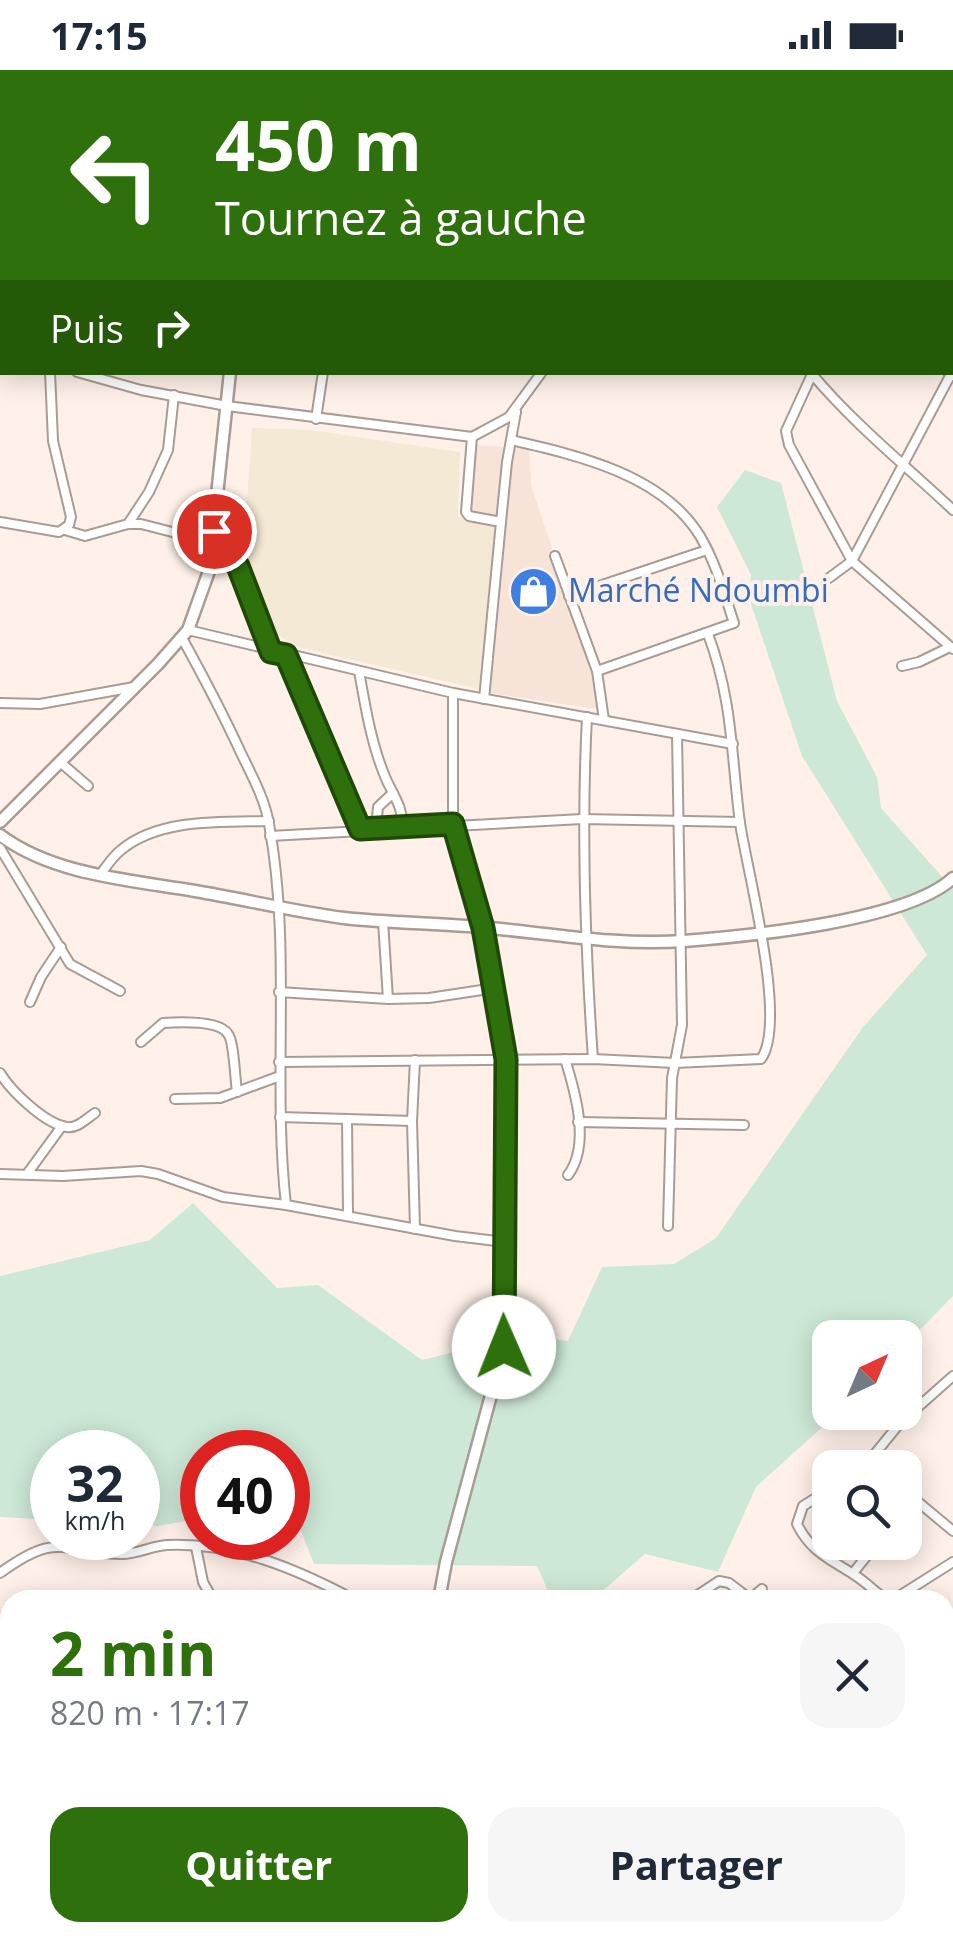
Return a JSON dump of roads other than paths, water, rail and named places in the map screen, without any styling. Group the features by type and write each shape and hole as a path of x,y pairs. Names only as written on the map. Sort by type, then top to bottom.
{"street":[{"path":"50,375 53,442 71,517 65,530"},
{"path":"0,822 185,634 202,595 214,536 230,375"},
{"path":"316,419 323,375"},
{"path":"102,376 227,406 472,437 508,417 540,375"},
{"path":"812,375 786,438 852,561 952,648 902,666"},
{"path":"815,375 867,432 953,510"},
{"path":"829,578 852,561 951,375"},
{"path":"128,524 149,492 168,450 174,395"},
{"path":"484,700 501,522 517,407"},
{"path":"472,437 467,514 501,522"},
{"path":"511,440 572,453 631,479 681,511 707,550 734,623 597,671"},
{"path":"0,522 85,536 128,524 214,536 238,566 271,652"},
{"path":"569,596 707,550"},
{"path":"555,556 597,671 604,720"},
{"path":"185,634 484,700 733,744"},
{"path":"185,634 269,821 278,904 280,1116 286,1205"},
{"path":"280,1062 593,1058 675,1063 754,1061 766,1053 769,995 740,822 729,704 708,634"},
{"path":"286,655 360,829"},
{"path":"359,671 377,752 402,812 402,827"},
{"path":"0,704 40,704 136,687"},
{"path":"441,1590 502,1364 505,1242 506,1059 483,928 453,824 453,693"},
{"path":"587,717 582,819 584,940 593,1058"},
{"path":"668,1226 675,1063 682,1025 676,734"},
{"path":"60,762 88,786"},
{"path":"376,828 378,807 393,793"},
{"path":"270,836 582,819 740,822"},
{"path":"100,875 119,851 145,836 180,826 269,821"},
{"path":"1,840 100,875 341,918 584,940 682,941 856,917 910,904 953,878"},
{"path":"1,840 73,968 120,991"},
{"path":"383,921 388,999"},
{"path":"30,1002 62,946"},
{"path":"279,992 388,999 428,998 495,988"},
{"path":"142,1042 164,1023 225,1030 231,1040 237,1092"},
{"path":"564,1059 574,1086 578,1122 578,1156 568,1174"},
{"path":"415,1060 415,1228"},
{"path":"0,1072 24,1101 62,1126 76,1126 95,1113"},
{"path":"176,1099 220,1098 280,1076"},
{"path":"280,1116 412,1121"},
{"path":"348,1118 348,1214"},
{"path":"578,1122 744,1125"},
{"path":"27,1174 62,1126"},
{"path":"0,1174 158,1174 223,1196 505,1242"},
{"path":"879,1450 900,1423 953,1376"},
{"path":"943,1386 953,1391"},
{"path":"812,1501 803,1506 797,1524 812,1545"},
{"path":"922,1505 953,1532"},
{"path":"0,1573 25,1555 52,1546 116,1554 180,1547"},
{"path":"199,1560 208,1590"},
{"path":"264,1560 332,1590"},
{"path":"828,1560 876,1590"},
{"path":"852,1573 863,1560"},
{"path":"907,1590 953,1562"},
{"path":"705,1590 719,1581 737,1590"}],"place":[{"name":"Marché Ndoumbi","path":"533,591"}]}
